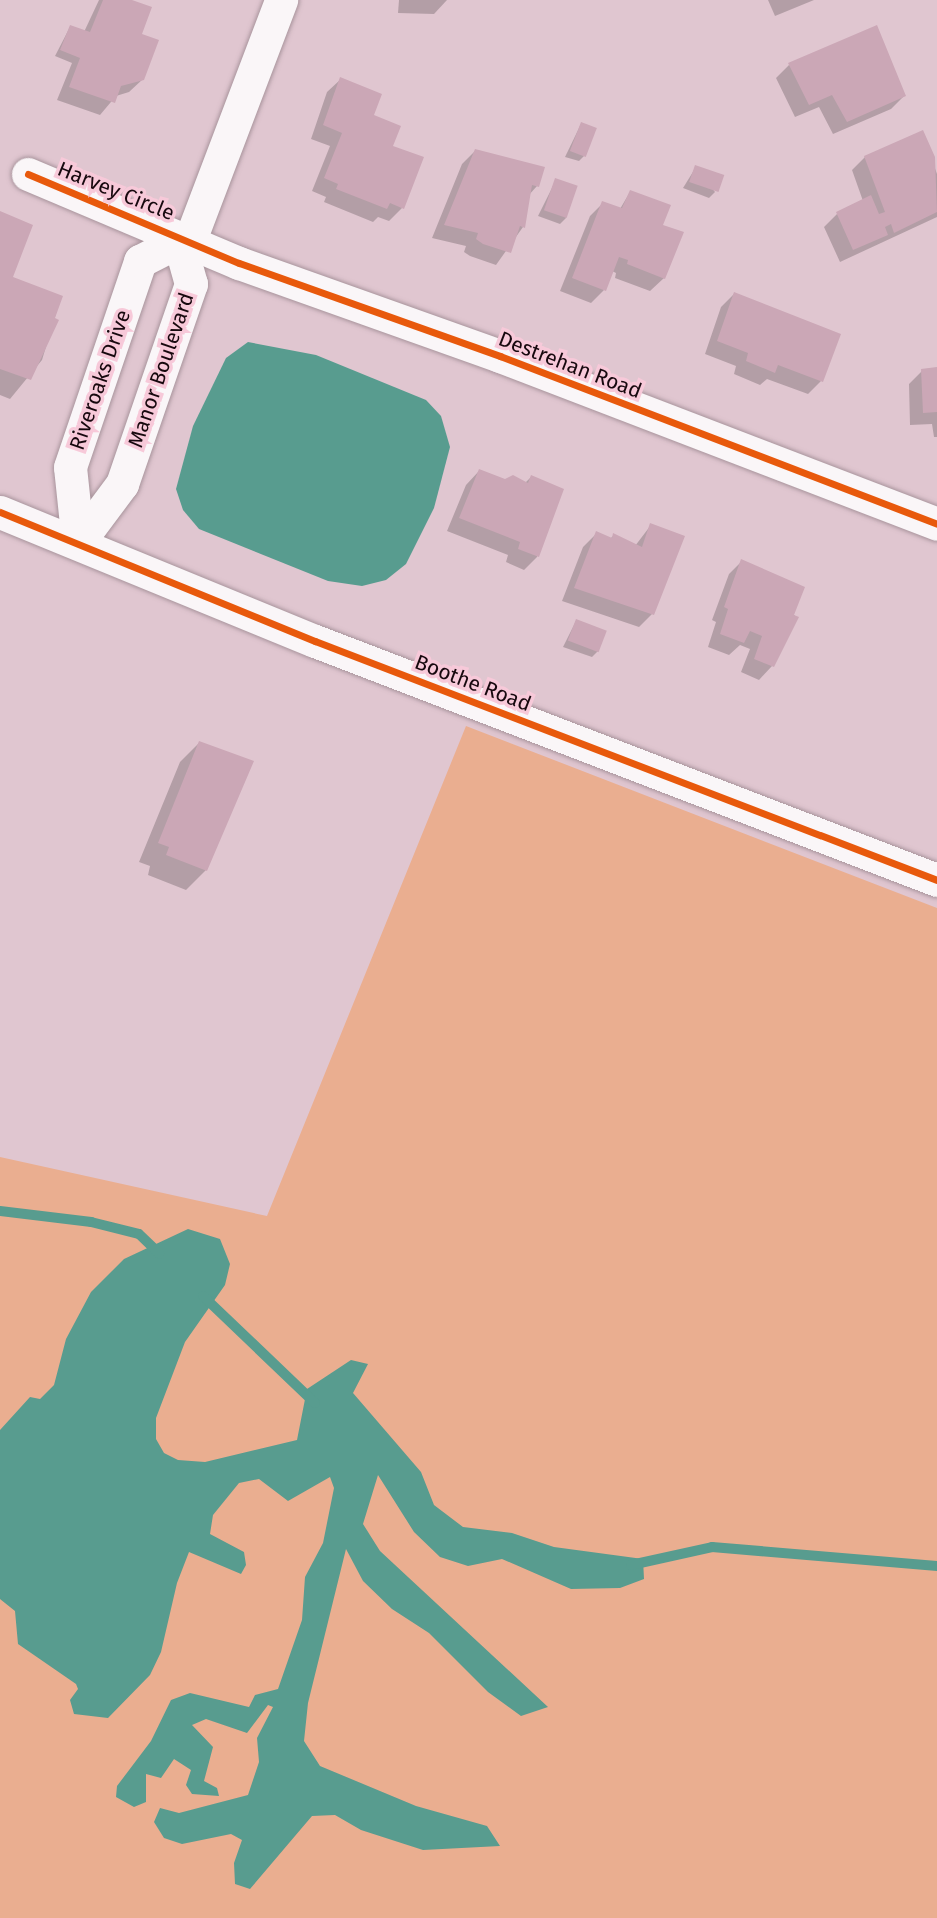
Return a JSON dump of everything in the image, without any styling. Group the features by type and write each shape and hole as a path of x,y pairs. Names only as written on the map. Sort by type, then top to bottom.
{"street":[{"path":"185,241 281,0"},
{"name":"Harvey Circle","path":"28,174 185,241"},
{"name":"Destrehan Road","path":"185,241 239,263 513,361 937,524"},
{"name":"Riveroaks Drive","path":"78,543 70,467 140,261 185,241"},
{"name":"Manor Boulevard","path":"78,543 122,484 191,284 185,241"},
{"name":"Boothe Road","path":"2,519 78,543 315,641 937,880"}],"shaded area":[{"path":"248,342 316,355 426,400 441,416 450,447 434,508 406,564 386,580 362,586 328,581 199,529 183,510 176,489 193,426 226,358"},
{"path":"466,726 937,908 937,1918 0,1918 0,1157 267,1216"},
{"path":"188,1229 220,1239 230,1264 225,1285 185,1342 156,1418 156,1439 164,1453 178,1460 205,1462 297,1440 307,1389 351,1360 368,1364 353,1393 421,1472 434,1505 463,1527 512,1533 554,1547 643,1559 644,1579 620,1588 571,1589 502,1559 468,1566 440,1557 414,1532 378,1475 363,1524 380,1551 548,1707 521,1716 488,1692 429,1633 392,1609 363,1581 346,1549 308,1703 304,1741 320,1766 416,1806 487,1826 500,1846 423,1850 361,1830 335,1815 312,1816 250,1889 235,1884 234,1863 242,1840 231,1834 182,1844 164,1838 154,1822 160,1808 179,1813 248,1795 259,1762 257,1738 273,1707 268,1705 247,1733 206,1719 192,1725 213,1747 204,1781 217,1788 219,1796 192,1794 186,1785 191,1770 174,1759 161,1778 146,1774 146,1802 134,1807 116,1797 117,1786 151,1741 171,1700 190,1693 249,1707 255,1695 278,1689 302,1620 305,1577 323,1543 334,1488 330,1477 288,1501 259,1479 239,1483 213,1515 210,1534 244,1552 246,1565 241,1574 189,1552 177,1583 161,1652 150,1675 108,1718 74,1714 70,1700 78,1689 76,1684 18,1644 15,1611 0,1599 0,1430 30,1397 40,1399 54,1385 66,1339 91,1292 124,1259"}],"building":[{"path":"103,0 132,0 152,7 142,34 159,40 144,80 121,86 115,103 69,87 80,58 60,50 70,25 90,32"},
{"path":"877,25 906,96 847,122 832,95 809,105 788,63"},
{"path":"340,77 382,94 374,115 401,126 393,146 424,157 404,209 390,203 387,209 336,189 338,184 324,178 342,133 323,125"},
{"path":"581,122 597,128 586,157 570,151"},
{"path":"923,130 935,157 937,212 894,233 891,224 885,227 888,235 853,250 836,212 871,195 879,214 885,212 864,156"},
{"path":"475,149 545,167 539,187 532,185 525,228 520,226 511,253 483,244 476,239 478,233 444,225"},
{"path":"695,165 724,175 718,192 689,182"},
{"path":"555,178 578,186 567,218 544,210"},
{"path":"630,190 671,205 663,225 684,232 665,279 627,264 628,260 619,257 606,291 572,278 602,201 622,208"},
{"path":"0,211 33,225 13,277 63,296 55,318 59,320 31,380 0,369"},
{"path":"734,292 841,334 823,382 778,365 775,373 746,361 748,353 717,341"},
{"path":"937,367 937,412 923,413 921,369"},
{"path":"479,469 505,479 513,475 528,483 531,475 564,489 539,557 518,549 520,542 459,518"},
{"path":"650,523 685,536 654,615 574,588 596,531 612,538 613,533 642,547"},
{"path":"741,559 805,587 794,615 799,617 774,667 754,659 762,636 750,631 744,643 720,634 728,609 724,607"},
{"path":"576,619 607,631 599,652 568,640"},
{"path":"199,741 254,761 207,871 166,855 169,847 158,843"}],"waterway":[{"path":"0,1211 91,1222 139,1234 159,1253"},
{"path":"203,1296 315,1403"},
{"path":"631,1565 712,1547 937,1566"}],"cycle path":[{"path":"28,174 239,263 500,356 937,524"},
{"path":"0,512 315,641 937,880"}]}
